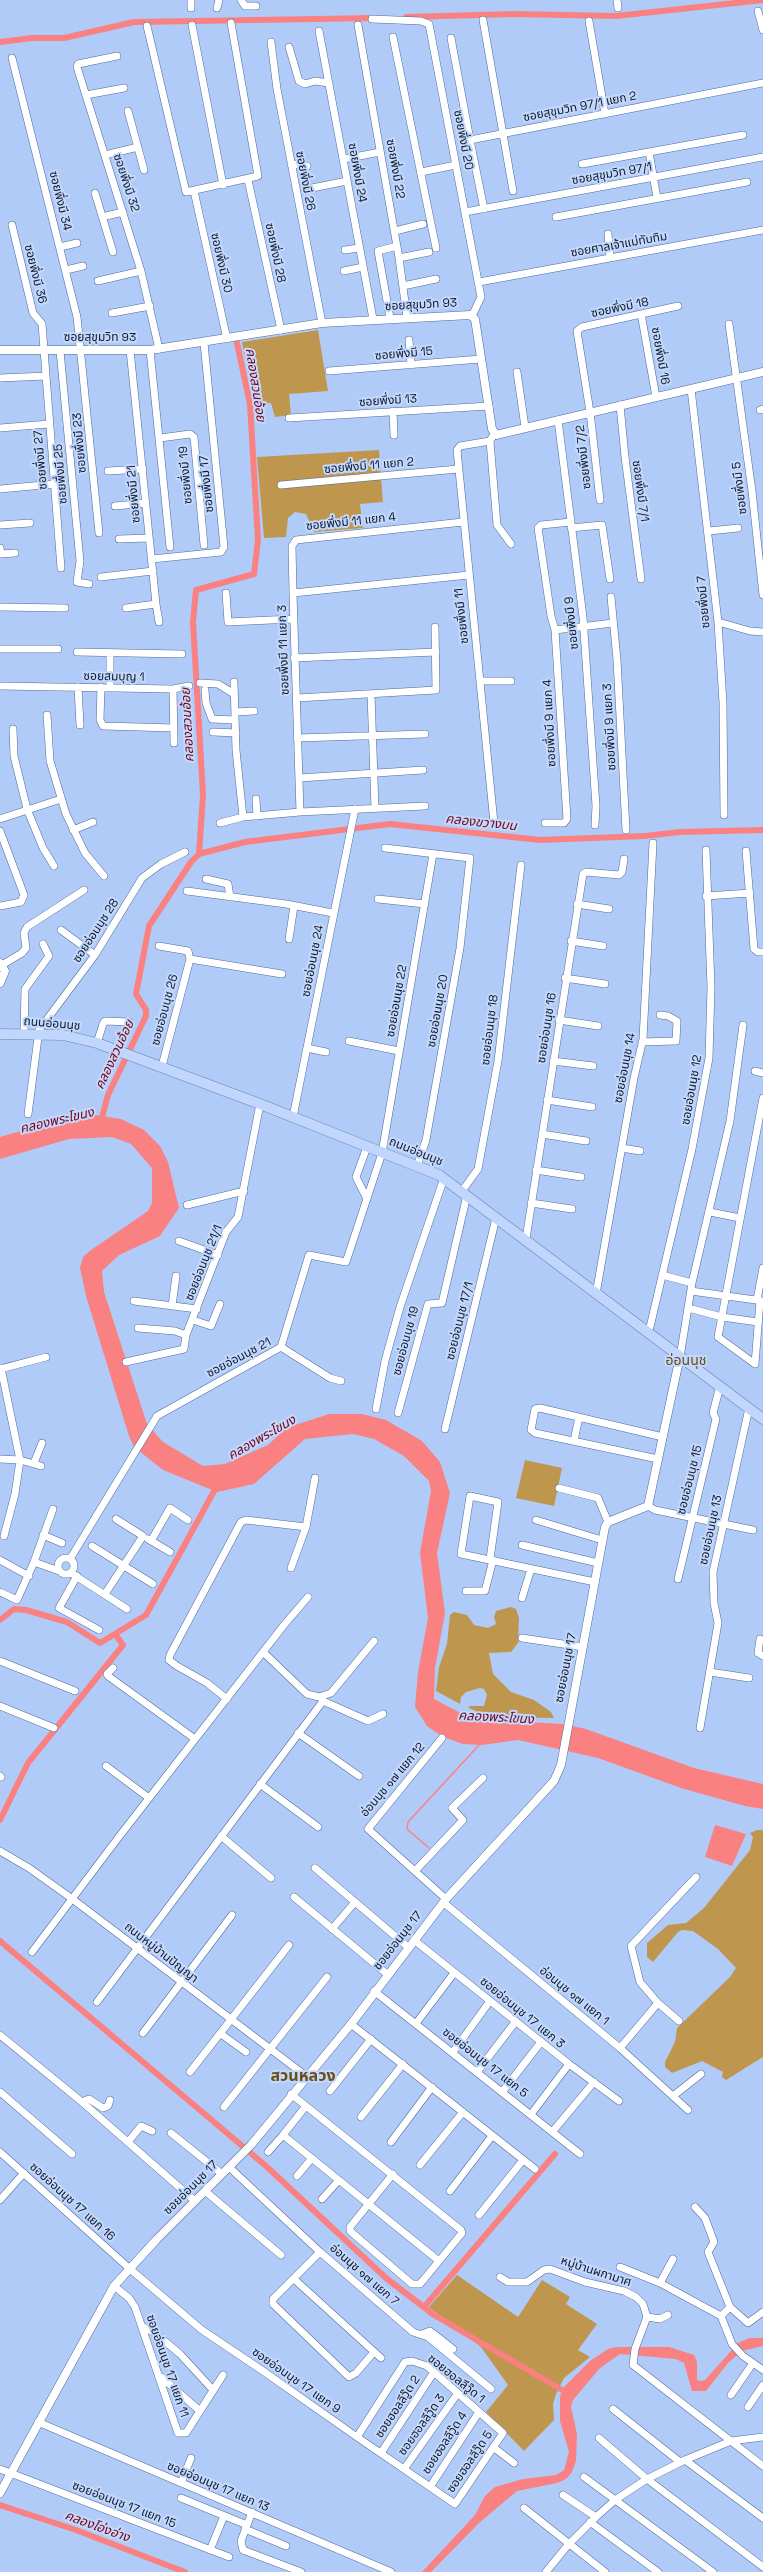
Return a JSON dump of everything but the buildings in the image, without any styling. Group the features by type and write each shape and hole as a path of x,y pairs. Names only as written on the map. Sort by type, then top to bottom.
{"main road":[{"name":"ถนนอ่อนนุช","path":"0,1029 98,1040 294,1114 418,1164 445,1173 496,1218 526,1237"},
{"name":"ถนนอ่อนนุช","path":"0,1034 24,1032"},
{"name":"ถนนอ่อนนุช","path":"162,1064 260,1104 294,1114 367,1147 383,1150"},
{"name":"ถนนอ่อนนุช","path":"418,1164 465,1191 680,1353 763,1412"},
{"name":"ถนนอ่อนนุช","path":"680,1353 763,1419"}],"street":[{"path":"191,0 191,8"},
{"path":"217,8 219,0"},
{"path":"240,0 245,6 256,6"},
{"path":"617,0 618,8"},
{"path":"758,11 763,30"},
{"name":"ซอยพึ่งมี 20","path":"372,19 421,21 429,24 478,282 480,302 472,316"},
{"path":"483,20 513,192"},
{"path":"589,21 605,114"},
{"path":"147,26 186,192 257,177 258,172 231,23"},
{"path":"192,25 223,185"},
{"name":"ซอยพึ่งมี 22","path":"358,25 395,231 407,317"},
{"name":"ซอยพึ่งมี 24","path":"319,31 373,319"},
{"path":"393,37 436,248"},
{"path":"451,38 484,208"},
{"name":"ซอยพึ่งมี 26","path":"271,42 290,164 322,323"},
{"path":"289,47 299,81 305,84 315,81 330,84"},
{"name":"ซอยพึ่งมี 32","path":"117,56 77,65 141,271 150,306 154,349"},
{"name":"ซอยพึ่งมี 34","path":"12,58 66,270 77,317 82,351"},
{"name":"ซอยสุขุมวิท 97/1 แยก 2","path":"470,140 763,83"},
{"path":"86,95 124,88"},
{"path":"128,111 144,170"},
{"path":"582,164 743,135"},
{"path":"105,155 138,147"},
{"path":"344,159 380,152"},
{"path":"649,152 657,198"},
{"name":"ซอยสุขุมวิท 97/1","path":"465,212 763,157"},
{"path":"421,170 456,163"},
{"path":"290,164 307,166"},
{"name":"ซอยพึ่งมี 28","path":"248,180 280,330"},
{"path":"312,188 347,181"},
{"path":"556,217 747,182"},
{"name":"ซอยพึ่งมี 30","path":"194,191 227,339"},
{"path":"95,193 113,252"},
{"path":"102,217 123,212"},
{"path":"395,231 423,224"},
{"name":"ซอยพึ่งมี 36","path":"12,225 33,313 42,324 45,350"},
{"name":"ซอยศาลเจ้าแม่ทับทิม","path":"478,282 763,230"},
{"path":"608,234 610,258"},
{"path":"60,247 77,243"},
{"path":"390,318 378,251 397,246"},
{"path":"345,250 359,248"},
{"path":"399,258 429,252"},
{"path":"66,270 83,266"},
{"path":"344,270 363,267"},
{"path":"98,281 141,271"},
{"path":"403,286 436,279"},
{"path":"112,313 150,306"},
{"name":"ซอยพึ่งมี 18","path":"590,412 577,335 579,329 678,306"},
{"name":"ซอยสุขุมวิท 93","path":"0,350 82,351 154,349 204,343 322,323 407,317 472,316 475,319 489,406 492,437"},
{"name":"ซอยพึ่งมี 16","path":"642,319 656,397"},
{"name":"ซอยพึ่งมี 5","path":"729,324 738,377 763,596"},
{"path":"409,340 411,365"},
{"name":"ซอยพึ่งมี 17","path":"152,559 221,552 224,547 204,343"},
{"name":"ซอยพึ่งมี 19","path":"154,349 170,547"},
{"name":"ซอยพึ่งมี 27","path":"45,350 49,424 61,568"},
{"name":"ซอยพึ่งมี 25","path":"60,350 80,561 76,582 89,584"},
{"name":"ซอยพึ่งมี 21","path":"130,350 159,622"},
{"name":"ซอยพึ่งมี 23","path":"82,351 99,533"},
{"name":"ซอยพึ่งมี 15","path":"329,371 481,359"},
{"path":"517,372 526,427"},
{"path":"511,544 498,525 492,437 526,427 763,372"},
{"path":"0,378 46,376"},
{"name":"ซอยพึ่งมี 7","path":"691,388 709,531 718,622 723,703 724,815"},
{"name":"ซอยพึ่งมี 13","path":"288,418 489,406"},
{"name":"ซอยพึ่งมี 7/1","path":"620,406 641,579"},
{"path":"393,411 394,435"},
{"name":"ซอยพึ่งมี 7/2","path":"590,412 600,500"},
{"name":"ซอยพึ่งมี 9","path":"558,420 584,626 596,806 595,826"},
{"path":"0,428 49,424"},
{"name":"ซอยพึ่งมี 19","path":"160,438 190,434 194,437 204,545"},
{"name":"ซอยพึ่งมี 11","path":"492,437 458,447 458,469 494,823"},
{"path":"108,471 143,469"},
{"name":"ซอยพึ่งมี 11 แยก 2","path":"281,484 458,469"},
{"path":"0,488 54,484"},
{"path":"114,506 146,503"},
{"name":"ซอยพึ่งมี 11 แยก 4","path":"293,593 292,546 296,540 463,522"},
{"path":"0,526 30,523"},
{"path":"610,579 602,525 541,525 538,528 551,616 555,630 613,623"},
{"path":"709,531 738,528"},
{"path":"119,539 149,538"},
{"path":"0,548 1,554 15,553"},
{"path":"101,577 153,571"},
{"name":"ซอยพึ่งมี 11 แยก 3","path":"300,812 293,593 469,575"},
{"path":"226,593 228,622 293,619"},
{"name":"ซอยพึ่งมี 9 แยก 3","path":"611,597 626,830"},
{"path":"126,608 156,604"},
{"path":"0,607 65,608"},
{"path":"718,622 750,631 763,632"},
{"path":"297,698 436,690 435,627"},
{"name":"ซอยพึ่งมี 9 แยก 4","path":"544,823 564,823 567,819 555,630"},
{"path":"0,649 58,649"},
{"path":"77,652 182,654"},
{"path":"294,658 436,652"},
{"path":"110,653 110,687"},
{"path":"480,681 511,681"},
{"path":"234,682 236,733 243,817"},
{"path":"200,683 218,684 234,694"},
{"name":"ซอยสมบุญ 1","path":"0,686 173,689 189,686"},
{"path":"78,687 80,725"},
{"path":"101,687 100,720 103,726 174,728"},
{"path":"173,689 174,743"},
{"path":"205,690 206,703 212,719 235,716 254,711"},
{"path":"371,694 374,808"},
{"path":"47,715 50,761 61,799 73,830 85,853 104,876"},
{"path":"13,729 14,756 27,809 43,848 54,866"},
{"path":"213,732 236,733"},
{"path":"297,738 425,734"},
{"path":"299,778 423,770"},
{"path":"0,819 61,799"},
{"path":"256,799 257,816"},
{"path":"220,823 243,817 300,812 425,806"},
{"name":"ซอยอ่อนนุช 24","path":"294,1114 331,916 355,810"},
{"path":"73,830 93,822"},
{"path":"0,830 24,895 21,902 0,906"},
{"name":"ซอยอ่อนนุช 14","path":"597,1291 634,1078 642,1042 652,843"},
{"path":"385,848 433,854"},
{"name":"ซอยอ่อนนุช 12","path":"649,1330 692,1149 709,1058 711,987 706,896 706,850"},
{"path":"746,850 754,949 758,952 763,952"},
{"name":"ซอยอ่อนนุช 28","path":"38,1033 95,955 142,878 161,864 185,852"},
{"name":"ซอยอ่อนนุช 20","path":"418,1164 426,1140 459,956 470,858 433,854"},
{"name":"ซอยอ่อนนุช 22","path":"383,1150 433,854"},
{"name":"ซอยอ่อนนุช 16","path":"526,1237 565,978 577,904 584,873 619,875 622,872 624,859"},
{"name":"ซอยอ่อนนุช 18","path":"465,1191 478,1169 498,1061 521,865"},
{"path":"206,880 228,884 230,897"},
{"path":"0,983 5,971 1,964 22,953 26,948 24,932 26,927 84,890"},
{"path":"187,891 294,906 331,916"},
{"path":"706,896 750,893"},
{"path":"378,898 425,904"},
{"path":"577,904 609,909"},
{"path":"289,939 294,906"},
{"path":"61,930 95,955"},
{"path":"571,941 602,946"},
{"path":"24,1032 25,989 49,956 43,944"},
{"path":"158,946 188,951 190,959 282,974"},
{"name":"ซอยอ่อนนุช 26","path":"162,1064 190,959"},
{"path":"565,978 605,984"},
{"path":"642,1042 676,1041 677,1022 668,1016 660,1015"},
{"path":"559,1020 598,1026"},
{"path":"98,1040 105,1022 129,1022"},
{"path":"648,1506 680,1353 692,1287 730,1121 743,1025"},
{"path":"28,1114 38,1033"},
{"path":"349,1041 399,1051"},
{"path":"307,1048 326,1052"},
{"path":"553,1061 593,1066"},
{"path":"755,1071 763,1073"},
{"path":"547,1100 592,1107"},
{"path":"763,1100 724,1296 718,1338 755,1364 763,1268"},
{"name":"ซอยอ่อนนุช 21/1","path":"126,1362 183,1350 186,1335 226,1232 238,1217 260,1104"},
{"path":"542,1134 586,1141"},
{"path":"367,1147 356,1176 367,1199"},
{"path":"622,1148 640,1151"},
{"name":"ซอยอ่อนนุช 21","path":"70,1559 157,1416 281,1347 310,1255 346,1262 383,1150"},
{"path":"536,1170 581,1177"},
{"path":"376,1409 385,1361 400,1307 444,1178"},
{"path":"187,1205 244,1191"},
{"name":"ซอยอ่อนนุช 19","path":"398,1413 428,1304 442,1303 465,1191"},
{"path":"531,1203 572,1209"},
{"path":"710,1212 740,1218"},
{"name":"ซอยอ่อนนุช 17/1","path":"445,1429 496,1218"},
{"path":"179,1241 218,1255"},
{"path":"662,1275 692,1287 724,1296 760,1300"},
{"path":"172,1306 176,1276"},
{"path":"134,1302 197,1309"},
{"path":"193,1320 211,1326 220,1304"},
{"path":"688,1308 722,1317 758,1322"},
{"path":"138,1328 174,1331 186,1335"},
{"path":"281,1347 330,1378 341,1381"},
{"path":"4,1536 15,1494 20,1460 1,1369 46,1357"},
{"name":"ซอยอ่อนนุช 15","path":"678,1579 716,1419 713,1413 720,1386"},
{"path":"658,1459 532,1431 535,1409 540,1408 663,1437"},
{"name":"ซอยอ่อนนุช 13","path":"700,1728 718,1623 714,1603 713,1572 749,1408"},
{"path":"574,1440 579,1417"},
{"path":"0,1459 20,1460 38,1465 42,1443"},
{"path":"291,1568 306,1527 315,1478"},
{"path":"559,1488 598,1498 608,1522 648,1506"},
{"path":"466,1591 485,1591 492,1560 498,1502 472,1495 460,1552 492,1560 531,1569 595,1582"},
{"path":"648,1506 654,1510 753,1530"},
{"path":"0,1592 17,1600 29,1576 53,1508"},
{"path":"151,1541 170,1508 188,1520"},
{"path":"116,1519 170,1552"},
{"path":"227,1699 170,1661 173,1648 227,1545 242,1520 306,1527"},
{"path":"536,1520 602,1540"},
{"name":"ซอยอ่อนนุช 17","path":"0,2493 114,2286 251,2145 291,2094 351,2024 374,1991 445,1901 550,1785 561,1765 570,1708 583,1647 602,1540 608,1522"},
{"path":"44,1535 62,1543"},
{"path":"105,1594 143,1536"},
{"path":"522,1545 598,1563"},
{"path":"92,1546 153,1584"},
{"path":"59,1571 57,1566 60,1561 64,1558 70,1559 74,1566 74,1575 59,1608 99,1630"},
{"path":"0,1560 29,1576"},
{"path":"34,1562 59,1571 64,1575 74,1575 127,1608"},
{"path":"522,1598 531,1569"},
{"path":"32,1952 71,1898 263,1652 308,1597"},
{"path":"522,1638 583,1647"},
{"path":"760,1639 759,1654 763,1656"},
{"path":"263,1652 307,1694 318,1697 331,1693 374,1641"},
{"path":"0,1661 75,1690"},
{"path":"113,1668 108,1673 108,1676 195,1739"},
{"path":"710,1672 749,1678"},
{"path":"97,2002 323,1701 368,1721 383,1714"},
{"path":"0,1706 54,1728"},
{"path":"298,1733 359,1776"},
{"name":"อ่อนนุช ๑๗ แยก 12","path":"442,1738 368,1828 371,1834 415,1872 445,1901"},
{"path":"106,1766 149,1798"},
{"path":"415,1872 463,1820 452,1808 483,1778"},
{"path":"260,1784 318,1826"},
{"path":"221,1836 271,1878"},
{"name":"ถนนหมู่บ้านปัญญา","path":"0,1851 30,1868 71,1898 181,1983 306,2076"},
{"path":"314,1868 408,1947"},
{"path":"679,2020 658,2003 640,1982 631,1946 696,1876"},
{"path":"294,1897 387,1974"},
{"name":"อ่อนนุช ๑๗ แยก 1","path":"445,1901 620,2048 688,2110"},
{"path":"332,1929 354,1902"},
{"path":"143,2033 232,1915"},
{"name":"ซอยอ่อนนุช 17 แยก 3","path":"414,1940 569,2064 619,2101"},
{"path":"190,2072 232,2021 289,1945"},
{"path":"417,2022 454,1973"},
{"path":"224,2107 269,2049 311,2000 327,1977"},
{"name":"ซอยอ่อนนุช 17 แยก 5","path":"374,1991 417,2022 580,2154"},
{"path":"453,2052 490,2001"},
{"path":"620,2048 658,2003"},
{"path":"477,2072 516,2022"},
{"path":"351,2024 372,2039 535,2169"},
{"path":"221,2034 246,2052"},
{"path":"0,2035 82,2102 195,2201"},
{"path":"330,2091 372,2039"},
{"path":"503,2091 542,2042"},
{"path":"361,2117 403,2064"},
{"path":"532,2114 569,2064"},
{"path":"673,2096 701,2074"},
{"path":"552,2131 594,2082"},
{"path":"391,2142 432,2087"},
{"path":"0,2092 72,2154"},
{"path":"291,2094 393,2174 461,2230 461,2234 420,2284 412,2284 350,2231 350,2227 368,2203 393,2174"},
{"path":"82,2102 89,2099 103,2108 108,2106 110,2100"},
{"path":"268,2152 306,2106"},
{"path":"420,2166 463,2112"},
{"path":"128,2142 141,2126 152,2131"},
{"path":"171,2133 222,2174"},
{"path":"283,2135 439,2261"},
{"path":"450,2191 492,2136"},
{"name":"ซอยอ่อนนุช 17 แยก 16","path":"0,2152 130,2269"},
{"path":"297,2176 312,2158"},
{"path":"479,2215 523,2160"},
{"name":"อ่อนนุช ๑๗ แยก 7","path":"229,2167 320,2252 413,2332 428,2336 491,2389"},
{"path":"0,2200 24,2173"},
{"path":"322,2199 339,2180"},
{"path":"205,2191 281,2254"},
{"path":"695,2207 704,2218 714,2242 708,2252 730,2307 748,2323 763,2312"},
{"path":"320,2252 273,2299 273,2304 336,2367 346,2375 352,2377 374,2352"},
{"path":"660,2283 673,2259"},
{"path":"620,2267 660,2283 722,2316 732,2344 743,2356 763,2370"},
{"name":"ซอยอ่อนนุช 17 แยก 9","path":"130,2269 202,2330 455,2504"},
{"name":"หมู่บ้านผกามาศ","path":"500,2277 508,2282 518,2283 527,2282 544,2270 562,2272 585,2282 624,2291 644,2304 647,2317"},
{"path":"294,2279 381,2358"},
{"name":"ซอยอ่อนนุช 17 แยก 11","path":"114,2286 133,2303 143,2327 178,2433 185,2434 223,2375"},
{"path":"722,2316 730,2307"},
{"path":"668,2315 660,2319 647,2317 632,2359 633,2365 763,2466"},
{"path":"143,2327 155,2333 180,2354 213,2390"},
{"path":"422,2334 430,2331 453,2349"},
{"name":"ซอยฮอลลีวู๊ด 1","path":"358,2437 405,2362 417,2362 434,2372 503,2433"},
{"path":"731,2395 753,2363"},
{"name":"ซอยฮอลลีวู๊ด 2","path":"381,2453 434,2372"},
{"path":"160,2377 200,2411"},
{"path":"748,2407 763,2385"},
{"name":"ซอยฮอลลีวู๊ด 3","path":"404,2469 458,2393"},
{"path":"613,2410 763,2518"},
{"name":"ซอยฮอลลีวู๊ด 4","path":"430,2487 479,2412"},
{"name":"ซอยอ่อนนุช 17 แยก 13","path":"38,2422 391,2572"},
{"name":"ซอยฮอลลีวู๊ด 5","path":"455,2504 503,2433"},
{"path":"546,2572 568,2545 593,2520 615,2500 647,2479 682,2461 731,2441 763,2437"},
{"path":"599,2438 647,2479 763,2567"},
{"path":"493,2447 514,2463"},
{"path":"180,2483 191,2458"},
{"name":"ซอยอ่อนนุช 17 แยก 15","path":"0,2470 229,2557"},
{"path":"584,2477 713,2572"},
{"path":"563,2495 658,2572"},
{"path":"181,2498 224,2516 286,2546"},
{"path":"524,2508 568,2545 605,2572"},
{"path":"252,2512 241,2541 243,2550 301,2572"},
{"path":"210,2550 224,2516"}],"shaded area":[{"path":"318,330 328,391 289,394 291,415 275,417 271,403 255,405 242,342"},
{"path":"379,450 383,502 360,504 363,528 314,532 306,514 295,512 288,518 286,537 264,538 257,457"},
{"path":"525,1460 562,1468 554,1506 516,1498"},
{"path":"511,1607 516,1609 519,1618 518,1643 511,1652 489,1653 493,1674 511,1692 534,1700 551,1712 554,1718 489,1717 469,1708 469,1706 484,1706 487,1695 484,1689 480,1688 466,1692 461,1697 460,1704 436,1691 439,1667 447,1644 450,1615 454,1612 467,1615 474,1625 488,1628 496,1624 494,1617 496,1611"},
{"path":"757,1830 763,1830 763,2057 726,2080 722,2077 723,2072 702,2061 672,2073 665,2067 665,2062 675,2042 677,2028 730,1977 736,1968 718,1949 693,1931 682,1930 678,1932 653,1962 647,1957 647,1943 668,1925 686,1923 704,1908 750,1850 753,1837 750,1833"},
{"path":"457,2275 518,2317 542,2280 570,2297 566,2304 597,2324 578,2350 590,2357 564,2378 556,2394 553,2404 554,2420 524,2451 486,2412 508,2385 481,2347 429,2307"}],"water":[{"name":"คลองพระโขนง","path":"82,1113 121,1119 144,1130 160,1146 168,1162 179,1208 160,1236 119,1255 102,1271 104,1292 147,1424 163,1442 203,1466 225,1464 268,1445 286,1428 329,1414 362,1414 386,1420 422,1441 440,1462 450,1493 437,1553 445,1613 435,1668 434,1699 472,1719 563,1724 586,1729 694,1768 763,1784 763,1809 745,1806 681,1788 598,1758 518,1740 482,1745 463,1744 443,1737 427,1726 415,1707 418,1672 428,1618 420,1553 431,1491 429,1481 404,1456 374,1439 353,1434 305,1439 254,1484 217,1492 163,1470 134,1447 129,1436 86,1296 80,1268 83,1257 91,1250 148,1211 152,1203 152,1168 131,1144 112,1137 69,1139 0,1159 0,1137"},
{"path":"715,1825 746,1834 732,1866 705,1857"},
{"path":"749,2338 763,2338 763,2346 742,2351 728,2363 706,2391 692,2391 684,2363 676,2359 620,2354 600,2368 573,2400 571,2407 577,2434 576,2461 572,2472 566,2479 557,2483 517,2491 479,2523 431,2572 422,2572 475,2515 485,2496 495,2487 523,2479 556,2475 564,2470 569,2452 560,2421 560,2396 565,2386 590,2361 608,2349 617,2347 669,2347 694,2355 697,2362 697,2380 701,2381 705,2380 738,2343"}],"waterway":[{"path":"406,17 514,14 616,16 763,0"},
{"path":"0,42 32,38 64,38 134,22 376,18"},
{"name":"คลองสวนอ้อย","path":"101,1121 108,1095 146,1016 146,1010 136,994 149,926 191,862 199,854 203,795 193,622 196,590 254,574 258,540 250,404 237,343"},
{"name":"คลองขวางบน","path":"199,854 245,842 390,824 540,840 645,836 680,832 763,830"},
{"path":"0,1620 14,1609 26,1610 67,1622 100,1643 146,1615 218,1484"},
{"path":"0,1820 28,1763 123,1645 115,1634"},
{"path":"429,1848 407,1829 408,1822 480,1744"},
{"path":"0,1941 266,2166 386,2278 434,2315 569,2394"},
{"path":"424,2307 555,2154"},
{"name":"คลองโอ่งอ่าง","path":"0,2505 76,2530 185,2572"}],"district":[{"name":"อ่อนนุช","path":"686,1361"},
{"name":"สวนหลวง","path":"303,2077"}]}
